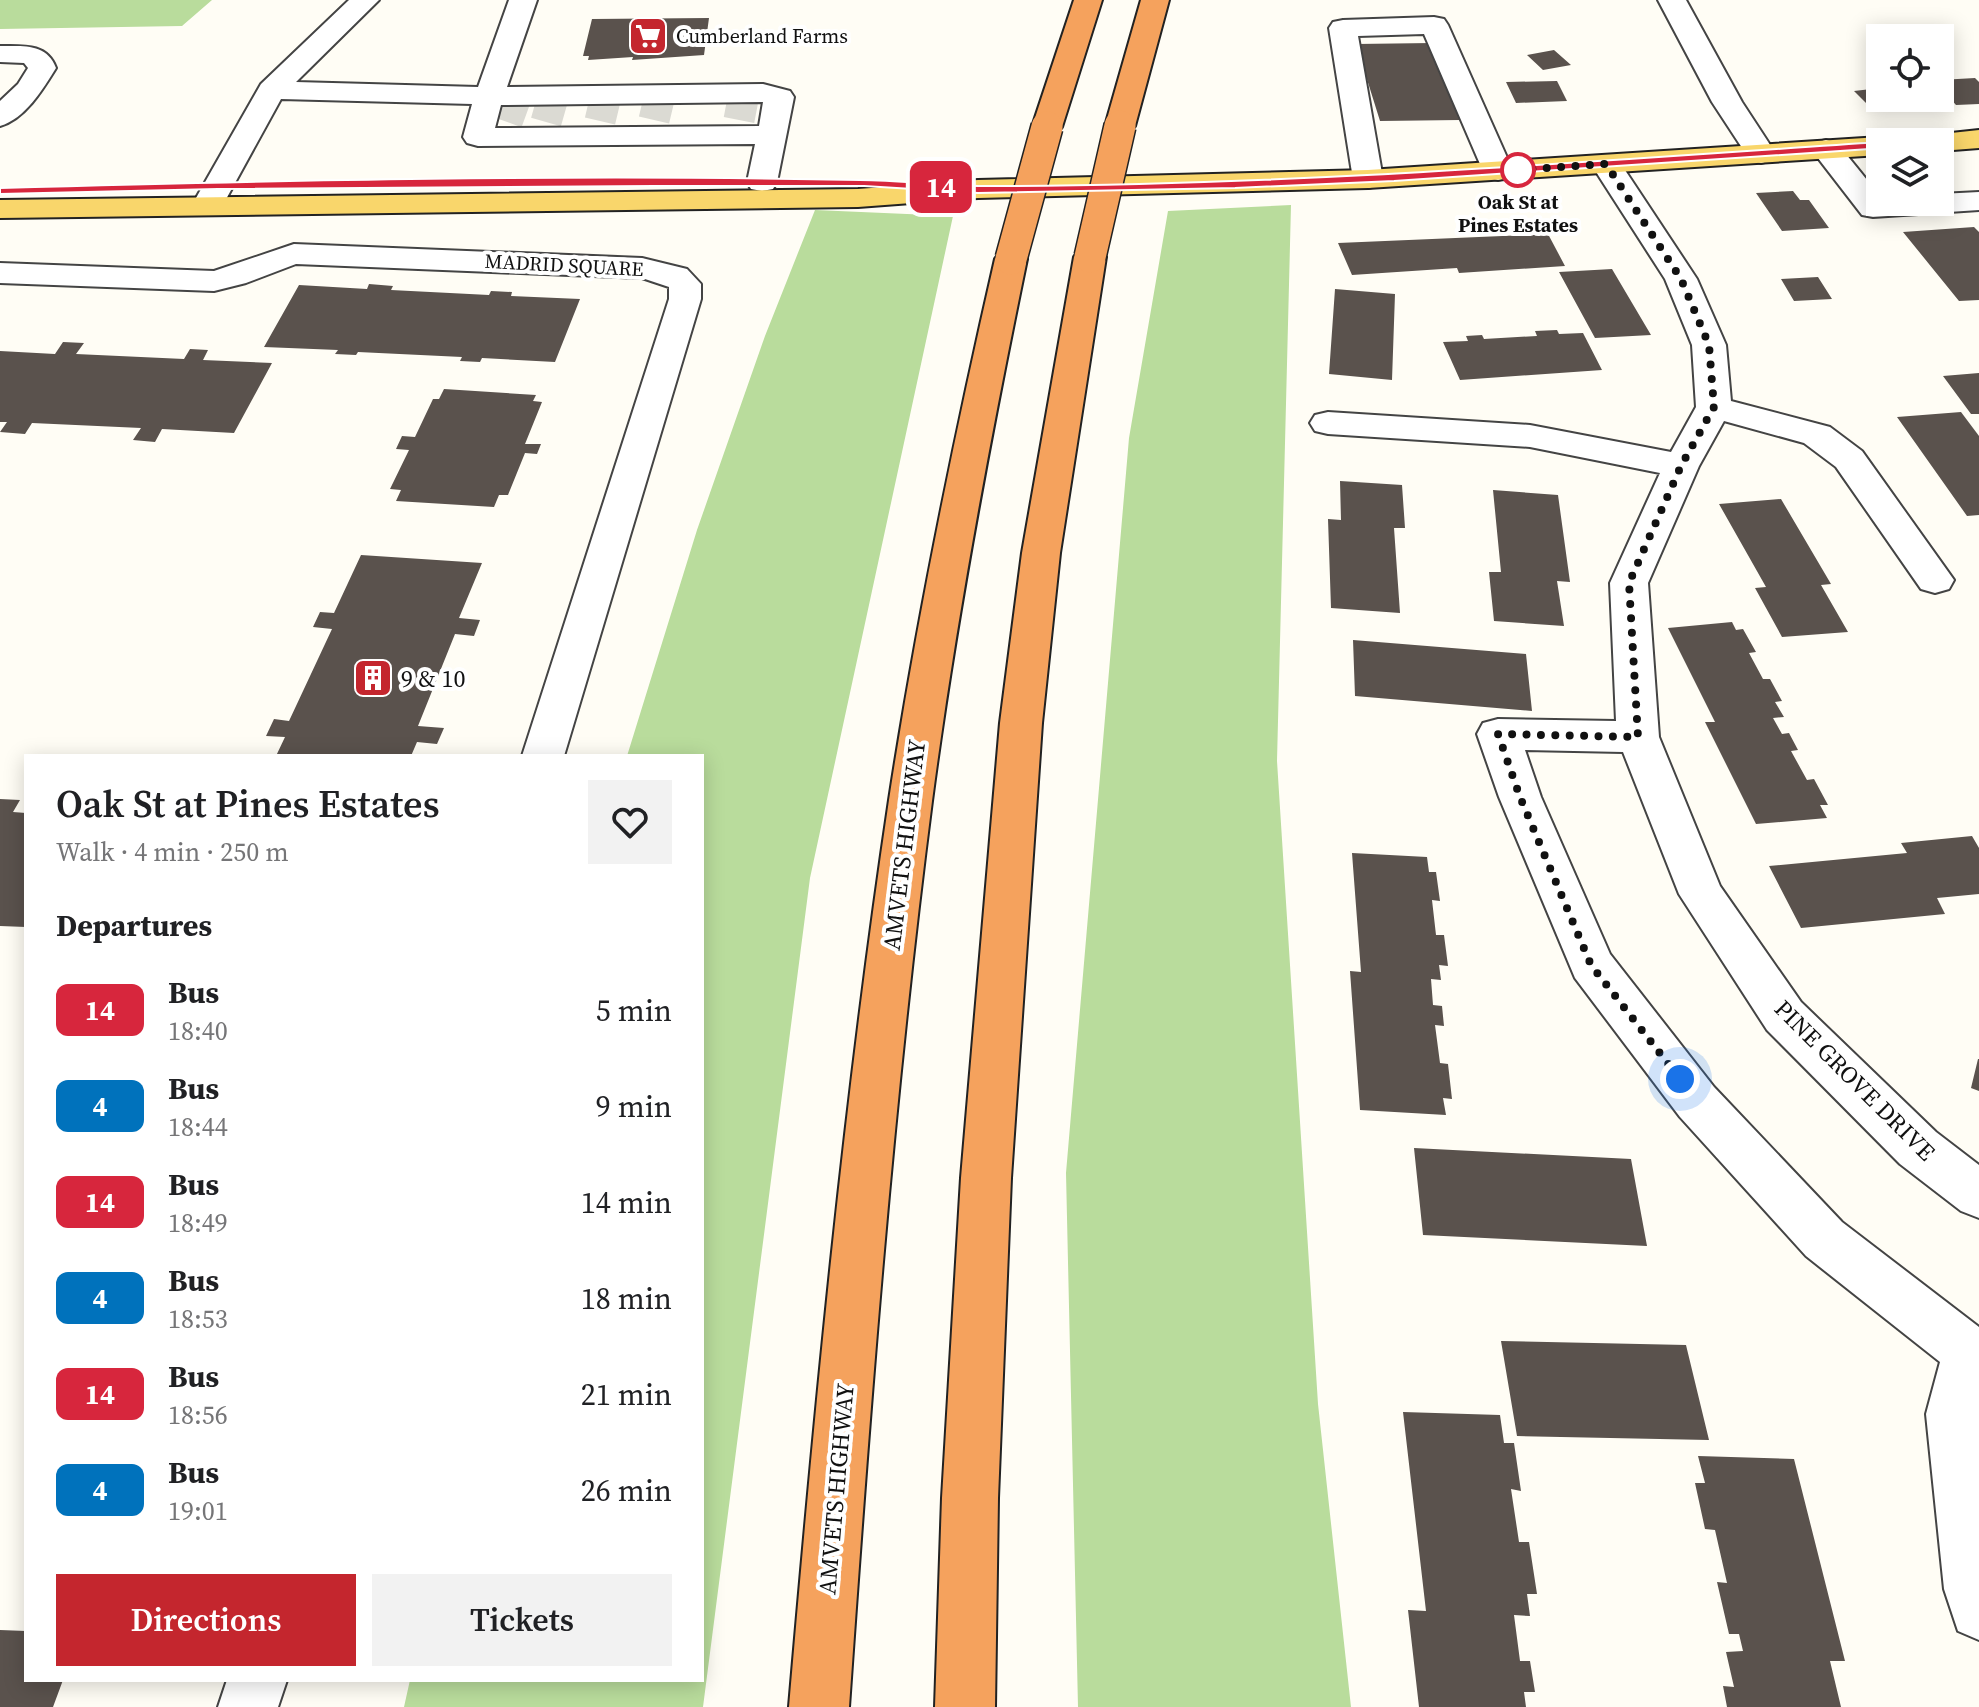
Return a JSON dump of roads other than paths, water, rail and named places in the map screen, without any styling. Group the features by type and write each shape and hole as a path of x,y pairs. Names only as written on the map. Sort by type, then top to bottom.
{"highway":[{"name":"AMVETS HIGHWAY","path":"819,1707 834,1498 865,1177 920,719 979,394 1047,127 1088,0"},
{"path":"965,1707 970,1498 986,1178 1004,923 1041,553 1090,257 1120,126 1155,0"}],"main road":[{"path":"1954,141 1979,139"},
{"path":"0,191 858,198 978,189 1368,179 1866,147"},
{"path":"0,209 213,195 762,182 978,189"}],"street":[{"path":"213,195 271,90 365,0"},
{"path":"506,110 523,0"},
{"path":"1672,0 1727,102 1761,154"},
{"path":"1368,179 1343,28 1434,25 1498,171"},
{"path":"0,54 30,55 39,60 42,68 29,89 0,117"},
{"path":"0,66 12,67 19,72 0,106"},
{"path":"271,90 549,114 725,112 780,97 762,182"},
{"path":"506,110 549,114 725,112 773,135"},
{"path":"1826,149 1873,208 1979,201"},
{"path":"1606,164 1681,279 1709,345 1714,407 1817,435 1849,459 1935,580"},
{"name":"MADRID SQUARE","path":"0,273 214,281 232,279 273,259 294,254 642,268 676,276 685,284 685,299 544,754"},
{"name":"PINE GROVE DRIVE","path":"1714,407 1681,466 1629,583 1638,737 1701,894 1784,1016 1918,1148 1979,1195"},
{"path":"1328,423 1530,436 1681,466"},
{"path":"1638,737 1498,734 1520,797 1591,965 1697,1102 1824,1239 1976,1345 1954,1414 1973,1589 1979,1610"},
{"path":"248,1707 256,1682"}],"tunnel":[{"path":"654,120 659,99"},
{"path":"739,120 743,99"},
{"path":"507,122 515,100"},
{"path":"600,121 605,100"},
{"path":"546,122 552,101"}],"place":[{"name":"Cumberland Farms","path":"648,36"},
{"name":"Oak St at Pines Estates","path":"1518,170"},
{"name":"9 & 10","path":"373,678"}]}
